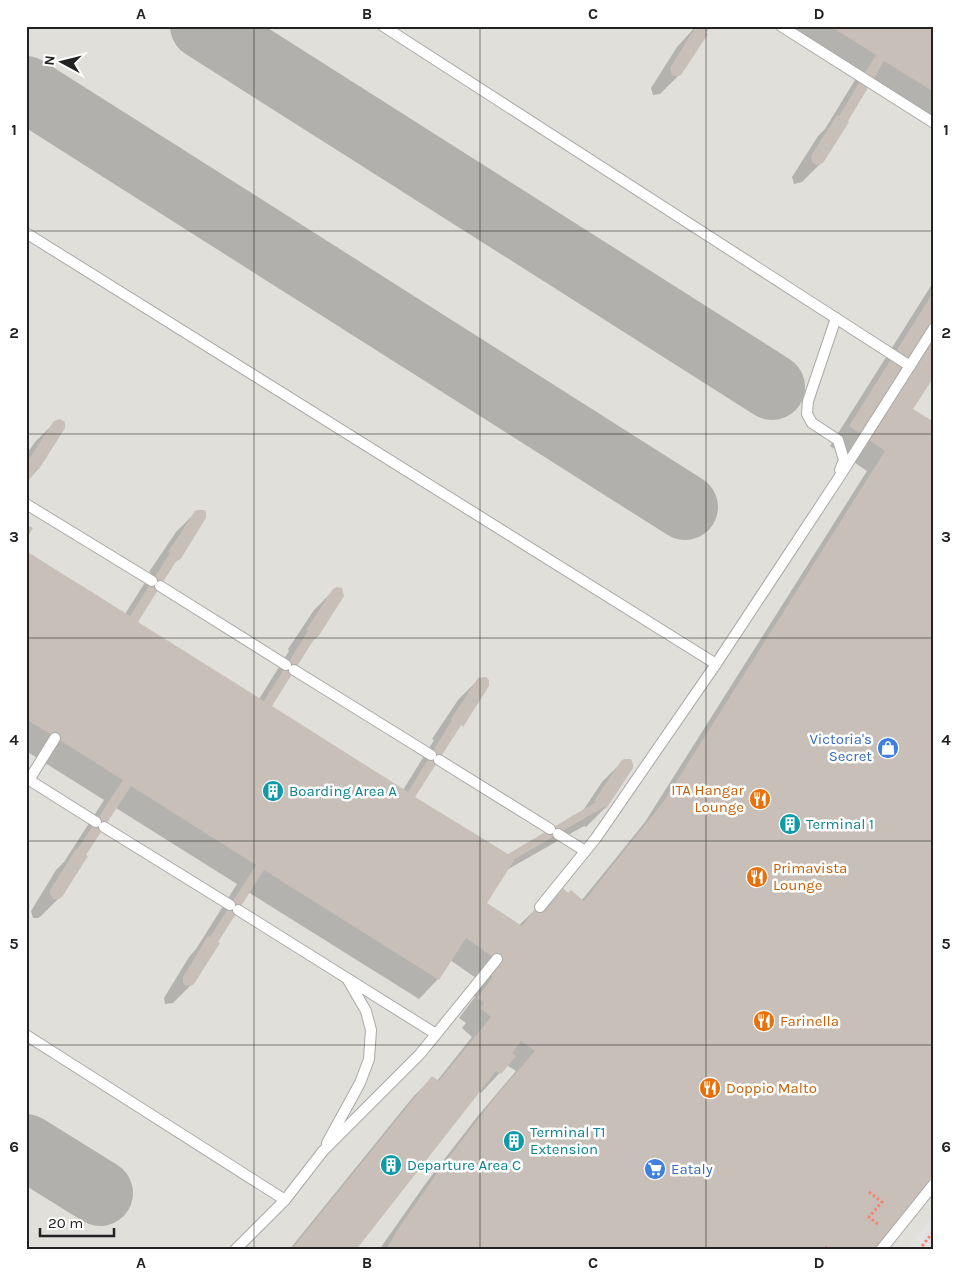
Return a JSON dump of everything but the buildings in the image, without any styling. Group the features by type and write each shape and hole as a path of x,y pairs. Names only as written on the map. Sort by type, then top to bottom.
{"lane":[{"path":"383,26 910,366"},
{"path":"781,26 934,122"},
{"path":"26,233 716,664"},
{"path":"836,318 808,401 807,414 812,423 838,440 844,460 838,479"},
{"path":"540,907 585,852 716,664 838,479 934,328"},
{"path":"26,504 585,852"},
{"path":"55,738 28,779 436,1034"},
{"path":"235,1250 285,1200 323,1151 420,1054 497,959"},
{"path":"323,1151 360,1083 370,1059 371,1030 366,1010 346,978"},
{"path":"26,1036 285,1200"},
{"path":"881,1250 934,1184"}],"path":[{"path":"918,1250 934,1231"},
{"path":"825,1247 829,1250"}],"shaded area":[{"path":"26,26 934,26 934,1250 26,1250"},
{"path":"934,1214 934,1245 930,1250 906,1250"}],"taxiway":[{"path":"203,26 772,387"},
{"path":"26,89 685,507"},
{"path":"26,1147 100,1193"}],"place":[{"name":"Victoria's Secret","path":"888,748"},
{"name":"Boarding Area A","path":"273,791"},
{"name":"ITA Hangar Lounge","path":"760,799"},
{"name":"Terminal 1","path":"790,824"},
{"name":"Primavista Lounge","path":"757,877"},
{"name":"Farinella","path":"764,1021"},
{"name":"Doppio Malto","path":"710,1088"},
{"name":"Terminal T1 Extension","path":"514,1141"},
{"name":"Departure Area C","path":"391,1165"},
{"name":"Eataly","path":"655,1169"}]}
